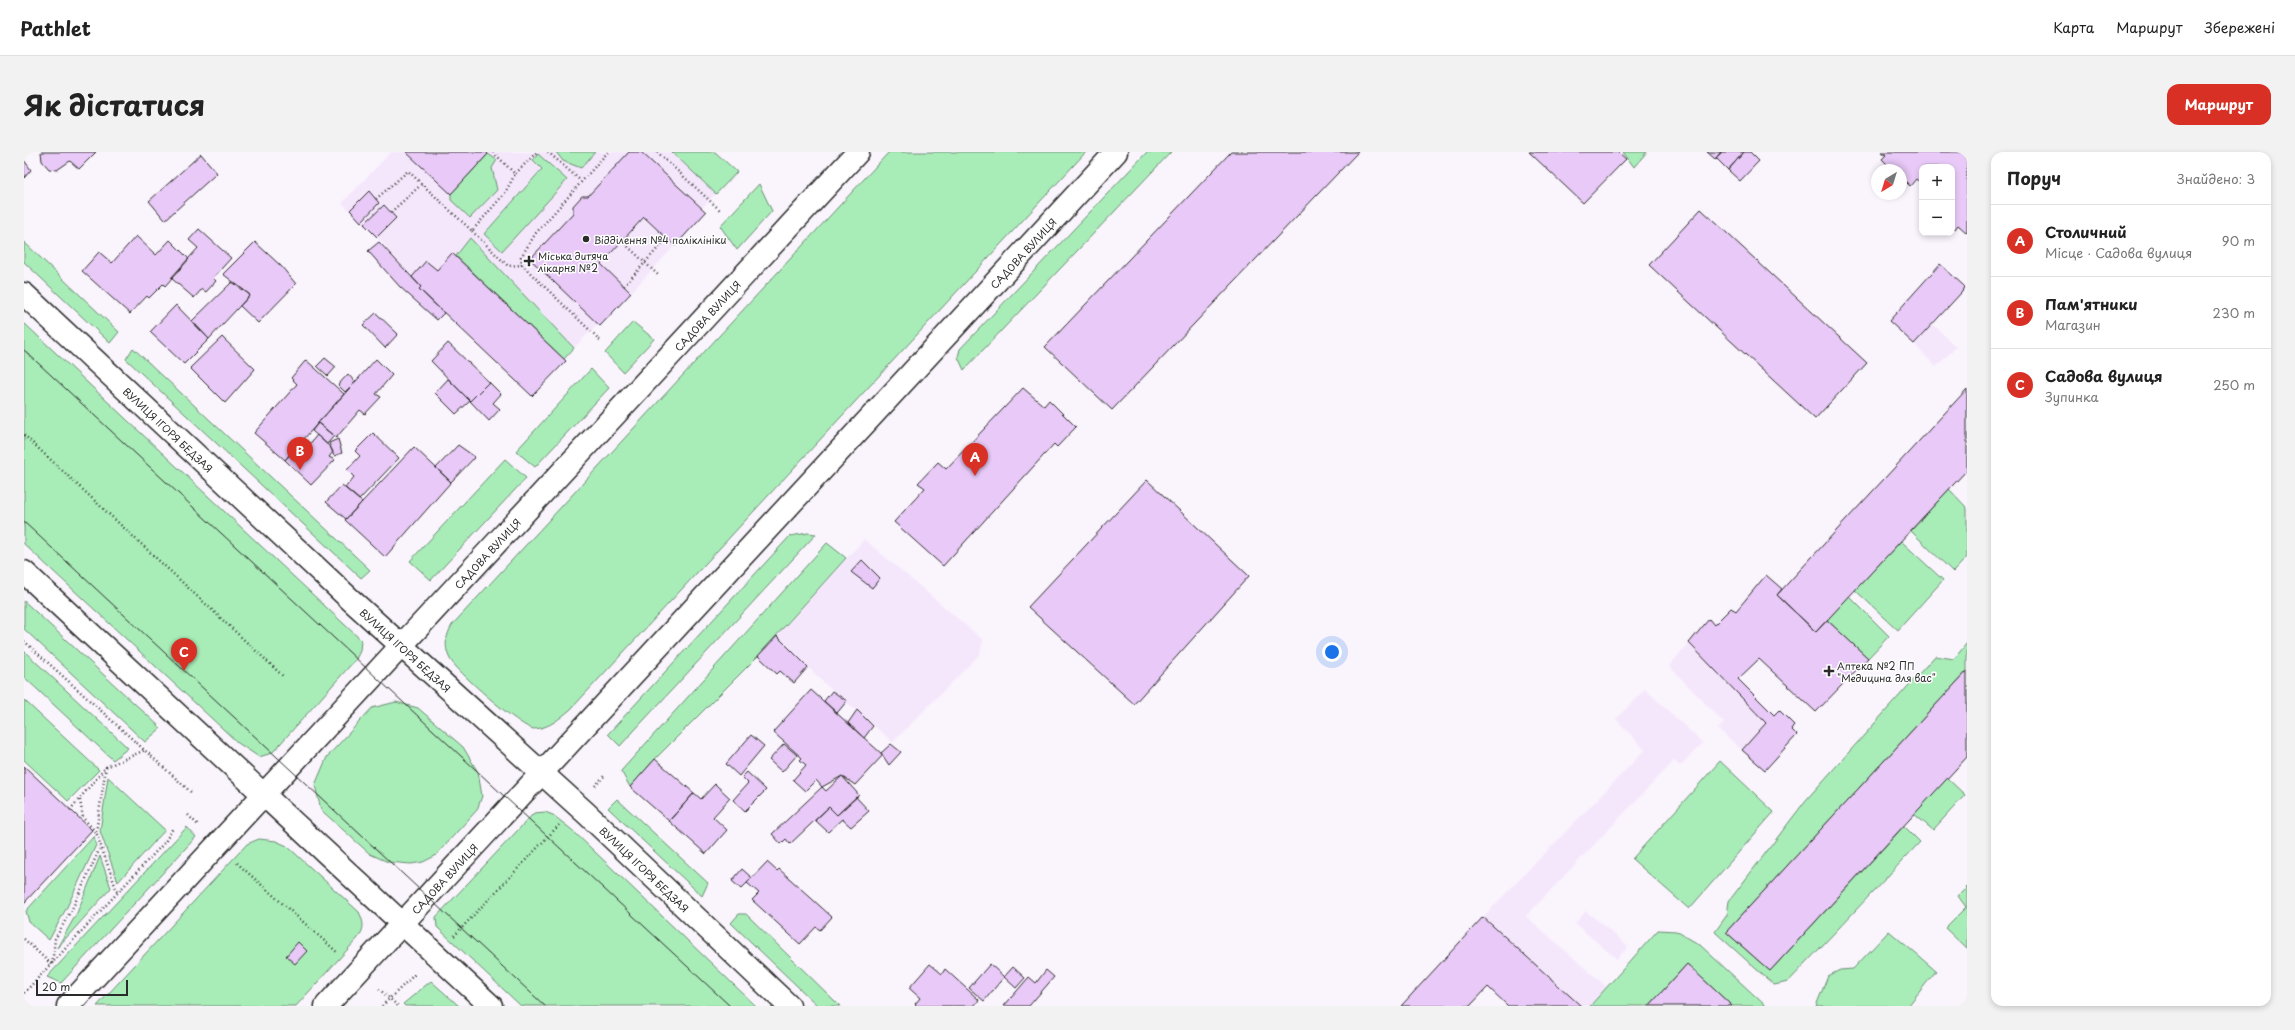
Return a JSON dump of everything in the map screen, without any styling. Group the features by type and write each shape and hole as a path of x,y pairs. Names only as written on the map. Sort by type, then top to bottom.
{"main road":[{"name":"САДОВА ВУЛИЦЯ","path":"68,1006 858,152"},
{"name":"САДОВА ВУЛИЦЯ","path":"326,1006 1116,152"},
{"name":"ВУЛИЦЯ ІГОРЯ БЕДЗАЯ","path":"24,294 401,646 577,805 789,1006"},
{"path":"24,572 265,794 491,1006"}],"path":[{"path":"493,152 515,174"},
{"path":"472,231 505,193 515,174 537,152"},
{"path":"548,152 581,181"},
{"path":"600,340 522,265 521,256 536,233 608,152"},
{"path":"657,152 721,211"},
{"path":"376,199 408,171 508,266 522,265"},
{"path":"390,212 422,184"},
{"path":"624,286 667,238"},
{"path":"622,241 659,276"},
{"path":"24,435 284,677"},
{"path":"24,641 193,794"},
{"path":"70,810 106,768 145,750"},
{"path":"96,832 106,768"},
{"path":"382,1006 435,954 604,776"},
{"path":"80,799 83,818 96,832 118,894"},
{"path":"188,815 218,845 398,1006"},
{"path":"24,993 118,894 165,842 174,828"},
{"path":"52,965 55,939 73,907 101,846"},
{"path":"24,939 52,965"}],"shaded area":[{"name":"Міська дитяча лікарня №2","path":"391,152 715,152 737,172 702,208 706,212 600,326 597,324 574,348 564,359 566,361 532,396 420,287 377,237 342,203"},
{"path":"1932,323 1956,347 1936,367 1914,344"},
{"path":"864,539 983,640 980,654 893,742 825,684 777,636"},
{"path":"1689,643 1766,723 1742,750 1718,729 1724,723 1669,666"},
{"path":"1645,689 1703,743 1680,766 1674,761 1526,916 1608,988 1590,1006 1581,1006 1483,917 1645,750 1616,719"},
{"path":"1586,911 1628,946 1617,959 1575,924"}],"green space":[{"path":"556,152 595,152 581,168 563,161"},
{"path":"672,152 715,152 737,172 716,194"},
{"path":"889,152 1086,152 571,709 554,722 540,728 534,729 516,719 488,698 453,664 447,653 446,645 448,633 452,625"},
{"path":"1147,152 1171,152 964,370 958,357 960,349"},
{"path":"1623,152 1647,152 1634,167"},
{"path":"488,154 497,160 492,168 497,190 470,218 451,200 451,194"},
{"path":"538,154 567,180 502,251 484,234 542,169 533,160"},
{"path":"759,184 772,211 737,250 720,226"},
{"path":"470,238 574,348 564,359 456,256"},
{"path":"24,242 119,332 110,343 24,262"},
{"path":"633,322 654,339 623,372 605,353"},
{"path":"24,323 361,640 360,651 356,659 272,753 259,757 238,743 24,544"},
{"path":"133,348 370,570 361,578 126,359"},
{"path":"591,369 609,388 535,467 516,451"},
{"path":"505,459 526,478 431,580 410,561"},
{"path":"1949,489 1967,508 1967,557 1953,572 1911,531"},
{"path":"808,533 816,534 620,746 608,734 790,536"},
{"path":"1901,541 1943,580 1898,630 1855,590"},
{"path":"827,543 846,558 758,656 655,759 630,787 621,771"},
{"path":"1849,596 1889,636 1868,658 1827,620"},
{"path":"24,601 161,728 145,742 24,629"},
{"path":"1967,643 1967,671 1726,932 1770,971 1904,826 1920,842 1788,982 1774,985 1715,932 1727,915 1729,901 1806,800 1935,656 1954,659"},
{"path":"24,651 128,748 113,760 24,677"},
{"path":"24,700 99,770 68,801 24,760"},
{"path":"396,702 418,708 463,747 478,772 482,796 477,810 435,856 423,862 411,864 388,862 370,854 321,810 315,785 327,757 372,708"},
{"path":"1720,761 1774,812 1689,909 1632,859"},
{"path":"108,777 165,830 118,882 100,831"},
{"path":"1947,778 1965,795 1933,830 1914,814"},
{"path":"617,799 708,883 702,896 608,808"},
{"path":"545,812 553,815 572,830 756,1006 521,1006 437,927 436,917 534,813"},
{"path":"187,827 196,837 61,983 47,977"},
{"path":"94,836 96,845 67,907 49,940 29,922 26,911"},
{"path":"259,839 276,841 287,846 359,912 363,922 363,928 358,938 296,1006 97,1006 247,844"},
{"path":"100,856 111,888 57,948 77,913"},
{"path":"1967,887 1967,949 1945,928 1966,907 1958,896"},
{"path":"739,914 746,914 840,1006 818,1006 731,923"},
{"path":"1658,930 1676,931 1700,945 1766,1006 1732,1006 1687,964 1649,1006 1590,1006"},
{"path":"1889,931 1936,971 1908,1006 1816,1006 1828,976 1840,970 1853,969"},
{"path":"431,981 459,1006 405,1006 403,1004"}],"building":[{"path":"41,152 96,152 79,169 70,161 57,170 49,169 42,161"},
{"path":"406,152 486,152 488,154 451,194"},
{"name":"Відділення №4 поліклініки","path":"629,152 641,152 706,212 675,246 644,217 601,264 631,293 600,326 530,259 573,213 573,206 582,196 588,196"},
{"path":"1231,152 1358,152 1112,410 1045,347"},
{"path":"1529,152 1618,152 1626,159 1583,203"},
{"path":"1707,152 1721,152 1715,159"},
{"path":"1722,152 1744,152 1728,170 1716,158"},
{"path":"1744,152 1750,152 1759,161 1740,181 1728,170"},
{"path":"1882,152 1967,152 1967,233 1958,225 1955,229 1955,164 1919,164 1919,182 1916,179 1910,186 1907,183 1907,164 1887,164 1882,159 1886,155"},
{"path":"201,154 217,173 165,220 149,201"},
{"path":"24,160 31,170 24,178"},
{"path":"369,191 379,203 361,222 350,210"},
{"path":"384,205 396,218 377,237 364,224"},
{"path":"1701,209 1867,363 1815,419 1649,265"},
{"path":"199,229 231,258 213,278 216,281 206,292 202,289 194,298 171,278 198,248 189,240"},
{"path":"136,236 156,255 170,240 189,259 165,286 163,284 149,298 147,296 130,314 82,271 99,252 112,263"},
{"path":"255,242 281,266 296,284 258,323 240,306 250,295 223,274"},
{"path":"379,242 421,287 419,289 444,313 437,320 400,287 368,251"},
{"path":"452,253 566,361 532,396 419,289 421,287 412,277 426,261 437,270"},
{"path":"1940,264 1964,286 1962,292 1914,344 1889,321"},
{"path":"232,282 250,295 209,339 192,321"},
{"path":"176,305 209,339 184,364 150,332"},
{"path":"376,313 398,334 385,348 363,325"},
{"path":"222,337 255,369 225,403 190,368"},
{"path":"448,343 489,382 470,401 431,361"},
{"path":"325,358 336,367 328,376 317,366"},
{"path":"376,359 392,375 376,394 381,397 365,414 360,410 336,438 318,423"},
{"path":"306,360 344,394 285,460 254,433 297,384 291,378"},
{"path":"348,374 355,382 345,392 338,385"},
{"path":"448,379 470,401 456,414 435,393"},
{"path":"489,382 501,394 493,403 500,409 489,421 470,401"},
{"path":"1023,388 1044,406 1049,400 1076,427 1057,447 1054,444 943,566 894,522 925,488 918,483 938,462 946,469"},
{"path":"1967,389 1967,470 1816,632 1777,595"},
{"path":"318,423 334,436 327,444 312,431"},
{"path":"373,433 399,458 359,500 345,488 354,477 347,470 360,456 355,451"},
{"path":"317,435 331,448 333,452 329,457 335,460 311,485 285,460 302,441 308,446"},
{"path":"338,439 342,453 334,456 329,443"},
{"path":"458,445 475,457 451,482 436,468"},
{"path":"414,447 451,482 385,557 345,520"},
{"path":"1147,480 1249,576 1134,704 1028,607"},
{"path":"342,485 362,502 346,519 326,502"},
{"path":"862,560 880,578 872,588 851,572"},
{"path":"1766,575 1782,589 1777,595 1816,632 1827,620 1868,658 1816,712 1759,659 1738,679 1774,715 1779,710 1794,725 1791,729 1797,735 1765,770 1742,750 1766,723 1689,643 1709,619 1714,625 1731,608 1736,611"},
{"path":"777,636 808,667 794,683 780,671 777,674 758,656"},
{"path":"1967,671 1967,757 1770,971 1726,932"},
{"path":"811,690 883,755 855,785 842,776 822,787 816,780 805,791 793,780 806,765 800,760 802,758 773,732"},
{"path":"832,691 847,701 837,713 824,701"},
{"path":"857,710 873,726 864,738 848,723"},
{"path":"751,735 764,746 739,776 726,764"},
{"path":"784,744 797,755 782,772 769,760"},
{"path":"891,744 901,752 889,765 881,753"},
{"path":"655,759 694,793 669,821 630,787"},
{"path":"24,766 92,830 24,903"},
{"path":"747,772 766,790 745,811 733,800 748,783 742,777"},
{"path":"842,776 859,795 837,815 829,807 790,844 786,839 781,844 772,834 822,787 826,791"},
{"path":"715,784 730,798 713,817 727,830 706,854 669,821 694,793 701,799"},
{"path":"856,797 869,811 851,827 842,819 828,832 815,820 829,807 837,815"},
{"path":"767,862 777,871 779,869 832,917 820,930 816,927 800,944 752,900 759,893 747,883"},
{"path":"742,869 752,878 741,889 732,881"},
{"path":"1483,917 1581,1006 1508,1006 1488,987 1470,1006 1401,1006"},
{"path":"298,942 307,951 295,964 286,956"},
{"path":"930,964 942,974 945,969 979,1000 974,1006 917,1006 915,1004 920,998 909,988"},
{"path":"990,964 1004,977 984,1001 969,988"},
{"path":"1687,964 1732,1006 1649,1006"},
{"path":"1013,967 1025,978 1016,988 1004,977"},
{"path":"1046,970 1054,977 1029,1006 1004,1006 1029,977 1036,983"}],"tram line":[{"path":"24,350 730,1006"},
{"path":"24,522 545,1006"}],"place":[{"name":"Відділення №4 поліклініки","path":"586,239"},
{"name":"Міська дитяча лікарня №2","path":"529,261"},
{"name":"Пам'ятники","path":"300,470"},
{"name":"Столичний","path":"975,476"},
{"name":"Садова вулиця","path":"184,671"},
{"name":"Аптека №2 ПП \"Медицина для вас\"","path":"1829,671"}]}
